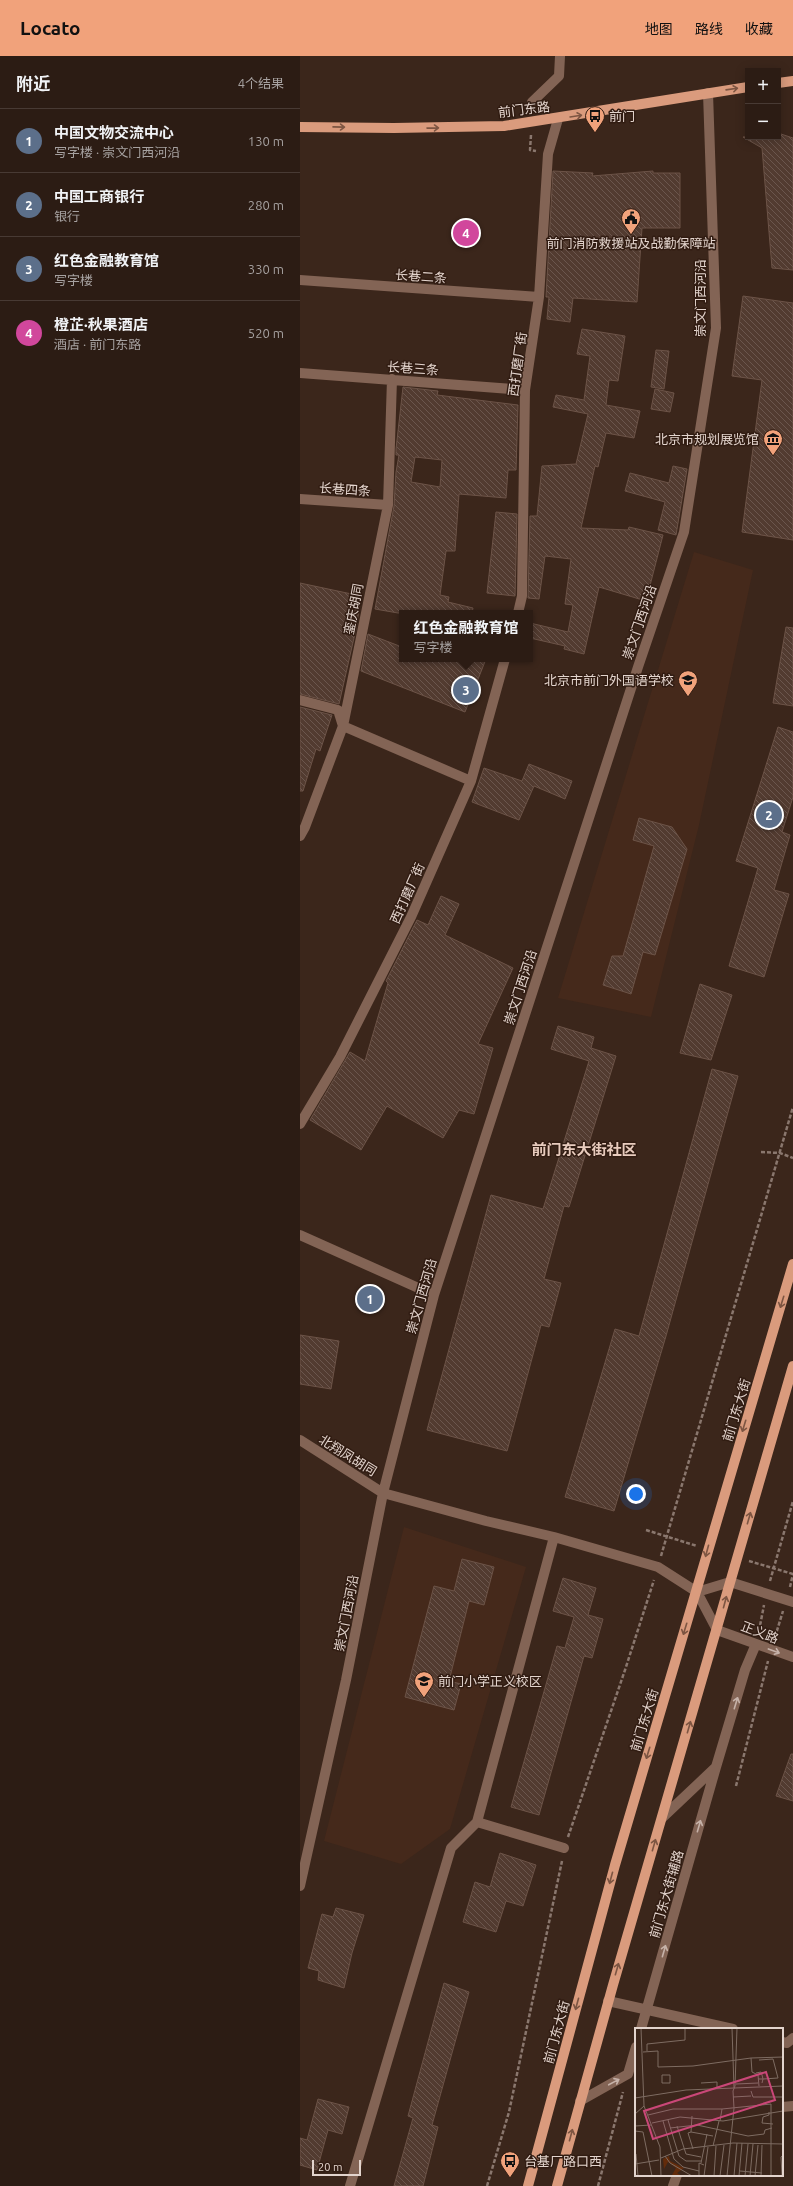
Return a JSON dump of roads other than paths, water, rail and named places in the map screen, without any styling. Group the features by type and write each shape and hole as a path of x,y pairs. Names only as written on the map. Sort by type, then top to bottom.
{"main road":[{"path":"781,82 793,80"},
{"name":"前门东路","path":"300,127 394,128 504,126 558,119 745,87"},
{"name":"前门东大街","path":"528,2186 615,1864 697,1592 793,1264"},
{"path":"557,2186 608,2001 793,1366"}],"street":[{"path":"532,102 559,76 560,56"},
{"name":"崇文门西河沿","path":"300,1886 346,1680 382,1493 434,1295 635,675 684,532 716,328 708,93"},
{"name":"西打磨厂街","path":"519,610 522,596 525,390 540,297 548,154 558,119"},
{"name":"长巷二条","path":"300,280 540,297"},
{"name":"长巷三条","path":"300,373 525,390"},
{"name":"銮庆胡同","path":"300,836 305,827 343,726 388,505 392,379"},
{"name":"长巷四条","path":"300,499 388,505"},
{"name":"西打磨厂街","path":"300,1124 340,1057 411,917 470,781 504,662"},
{"path":"300,700 338,710 343,726 470,781"},
{"path":"300,1235 434,1295"},
{"name":"北翔凤胡同","path":"300,1440 382,1493 486,1521 554,1537 658,1567 697,1592"},
{"path":"350,2186 451,1848 477,1822 554,1537"},
{"path":"717,1630 697,1592 730,1582 790,1601"},
{"name":"正义路","path":"717,1630 793,1658"},
{"name":"前门东大街辅路","path":"641,2028 716,1767 745,1670 756,1644"},
{"name":"前门东大街辅路","path":"662,1818 716,1767"},
{"path":"477,1822 564,1848"},
{"path":"608,2001 718,2027"},
{"path":"783,2042 787,2043 793,2038"},
{"path":"580,2101 632,2078 635,2055"},
{"path":"783,2107 793,2106"},
{"path":"673,2186 677,2176"}],"place":[{"name":"前门","path":"595,133"},
{"name":"橙芷·秋果酒店","path":"466,233"},
{"name":"前门消防救援站及战勤保障站","path":"631,235"},
{"name":"北京市规划展览馆","path":"773,456"},
{"name":"红色金融教育馆","path":"466,690"},
{"name":"北京市前门外国语学校","path":"688,697"},
{"name":"中国工商银行","path":"769,815"},
{"name":"中国文物交流中心","path":"370,1299"},
{"name":"前门小学正义校区","path":"424,1698"},
{"name":"台基厂路口西","path":"510,2178"}],"district":[{"name":"前门东大街社区","path":"584,1150"}]}
